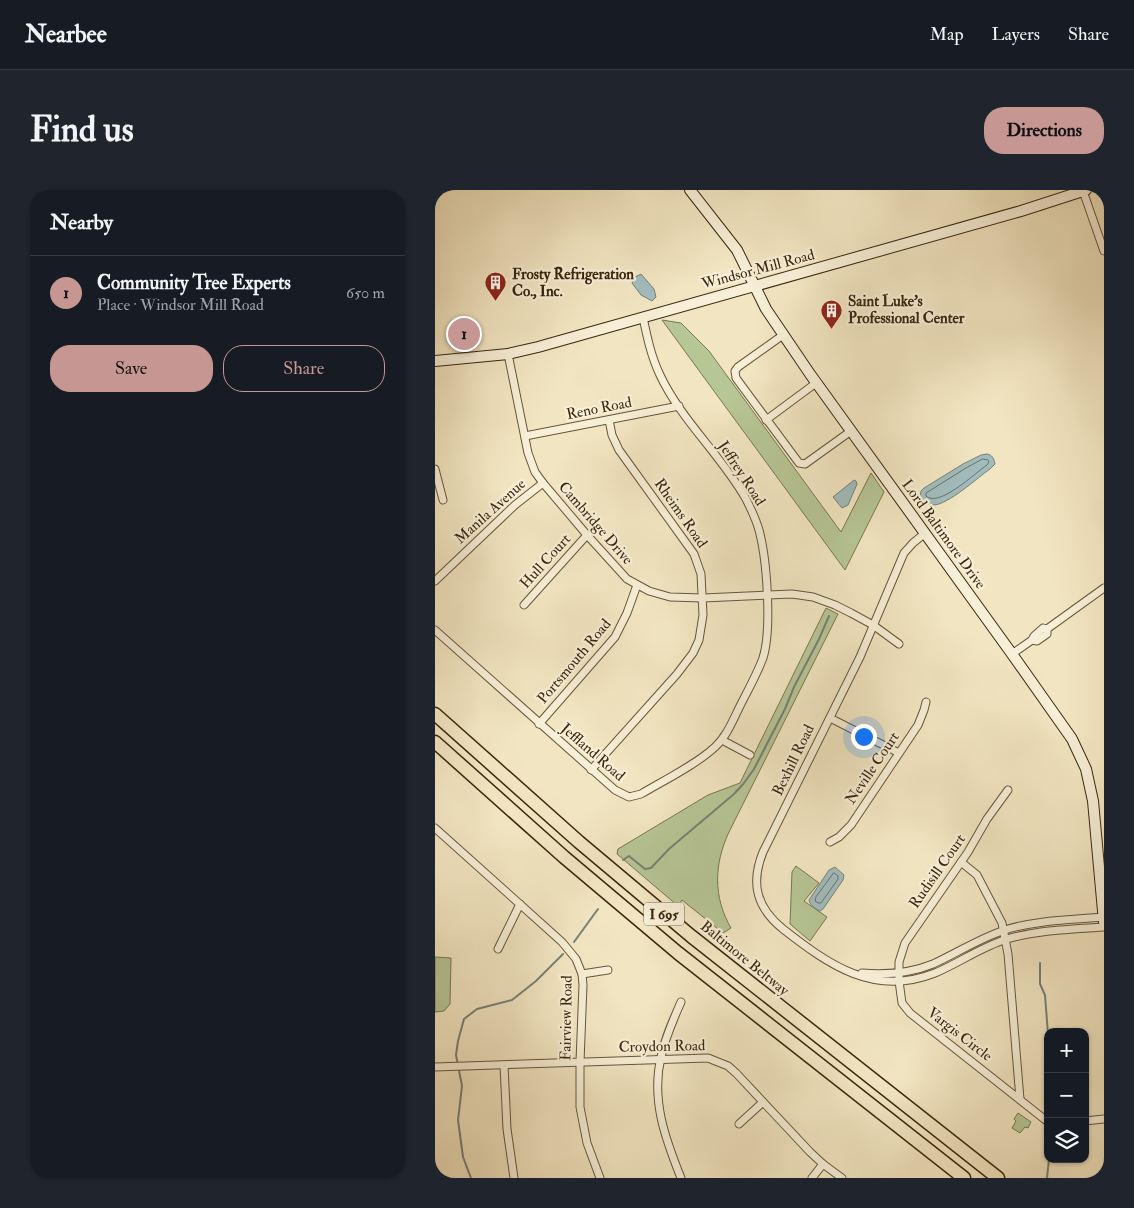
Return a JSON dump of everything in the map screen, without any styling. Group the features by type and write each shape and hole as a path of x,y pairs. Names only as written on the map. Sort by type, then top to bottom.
{"highway":[{"name":"Baltimore Beltway","path":"435,714 531,801 659,910 997,1178"},
{"name":"I 695","path":"435,742 524,822 665,942 964,1178"},
{"path":"943,1136 1005,1178"}],"main road":[{"name":"Lord Baltimore Drive","path":"690,190 730,239 742,258 766,309 783,335 924,534 1013,654 1063,725 1080,755 1086,770 1093,801 1101,855 1104,922"},
{"name":"Windsor Mill Road","path":"435,361 508,354 1021,211 1085,190"}],"street":[{"path":"1085,190 1104,251"},
{"name":"Jeffrey Road","path":"643,317 654,362 667,388 739,488 753,514 762,544 767,596 767,635 763,657 722,740"},
{"path":"783,335 735,371 736,378 796,460 802,464 805,464 851,431"},
{"name":"Cambridge Drive","path":"508,354 531,463 543,483 587,535 618,570 637,585 670,597 703,598 792,594 813,596 835,604 873,625 899,644"},
{"path":"766,420 817,383"},
{"name":"Reno Road","path":"525,436 679,406"},
{"name":"Rheims Road","path":"591,770 690,659 703,627 701,574 694,554 619,450 612,435 609,420"},
{"path":"435,469 443,500"},
{"name":"Manila Avenue","path":"435,581 515,505 543,483"},
{"name":"Bexhill Road","path":"924,534 907,548 904,553 860,657 763,852 756,873 756,883 761,902 771,918 817,955 851,972 884,982 934,974 1006,940 1104,922"},
{"name":"Hull Court","path":"524,605 587,535"},
{"name":"Portsmouth Road","path":"539,724 615,637 627,614 637,585"},
{"path":"1013,654 1032,640 1043,628 1047,629 1104,588"},
{"name":"Jeffland Road","path":"435,630 591,770 619,793 629,797 635,797 699,759 722,740"},
{"name":"Neville Court","path":"830,842 839,838 851,825 917,725 924,710 925,702"},
{"path":"829,718 899,753"},
{"path":"722,740 750,754"},
{"name":"Rudisill Court","path":"899,981 899,962 905,943 975,841 987,818 1008,790"},
{"name":"Fairview Road","path":"435,828 571,951 580,967 583,985 579,1062 581,1120 600,1178"},
{"name":"Vargis Circle","path":"961,862 977,875 1004,930 1020,1099"},
{"path":"498,950 520,904"},
{"name":"Bexhill Road","path":"851,972 869,974 899,972 931,965 1004,930 1042,922 1104,922"},
{"path":"582,974 608,970"},
{"name":"Vargis Circle","path":"899,981 902,1003 910,1013 1044,1119"},
{"path":"681,1002 660,1059 658,1097 661,1120 668,1146 681,1178"},
{"name":"Croydon Road","path":"435,1068 708,1058 719,1061 736,1073 823,1164 842,1178"},
{"path":"504,1065 507,1129 514,1178"},
{"path":"739,1124 763,1102"},
{"path":"1089,1121 1104,1119"},
{"path":"812,1178 823,1164"}],"green space":[{"path":"662,320 681,323 709,351 841,532 871,473 884,492 845,570"},
{"path":"826,608 838,614 729,832 720,856 718,868 719,892 725,916 731,928 723,933 682,900 678,906 617,854 618,849 708,795 740,783"},
{"path":"796,866 819,883 804,901 827,917 810,941 790,924 792,872"},
{"path":"435,957 451,958 450,1004 444,1011 435,1012"},
{"path":"1018,1113 1031,1122 1028,1128 1025,1127 1020,1133 1012,1128"}],"water":[{"path":"641,274 654,289 656,297 652,301 641,295 632,283 635,277"},
{"path":"987,454 993,457 995,464 955,496 934,505 928,504 920,498 921,491 924,488 963,464"},
{"path":"854,480 857,484 848,505 842,508 833,497"},
{"path":"835,867 844,875 843,880 820,911 810,904 809,900 829,870"}],"waterway":[{"path":"623,860 629,856 645,869 651,868 669,849 734,794 744,783 754,769 785,709 829,616"},
{"path":"574,942 598,909"},
{"path":"471,1178 463,1157 458,1120 462,1086 456,1055 464,1019 477,1009 512,1000 536,981 563,954"},
{"path":"1040,963 1040,984 1045,995 1048,1028"},
{"path":"1047,1178 1049,1163"}],"place":[{"name":"Frosty Refrigeration Co., Inc.","path":"496,302"},
{"name":"Saint Luke’s Professional Center","path":"832,329"},
{"name":"Community Tree Experts","path":"464,334"}]}
